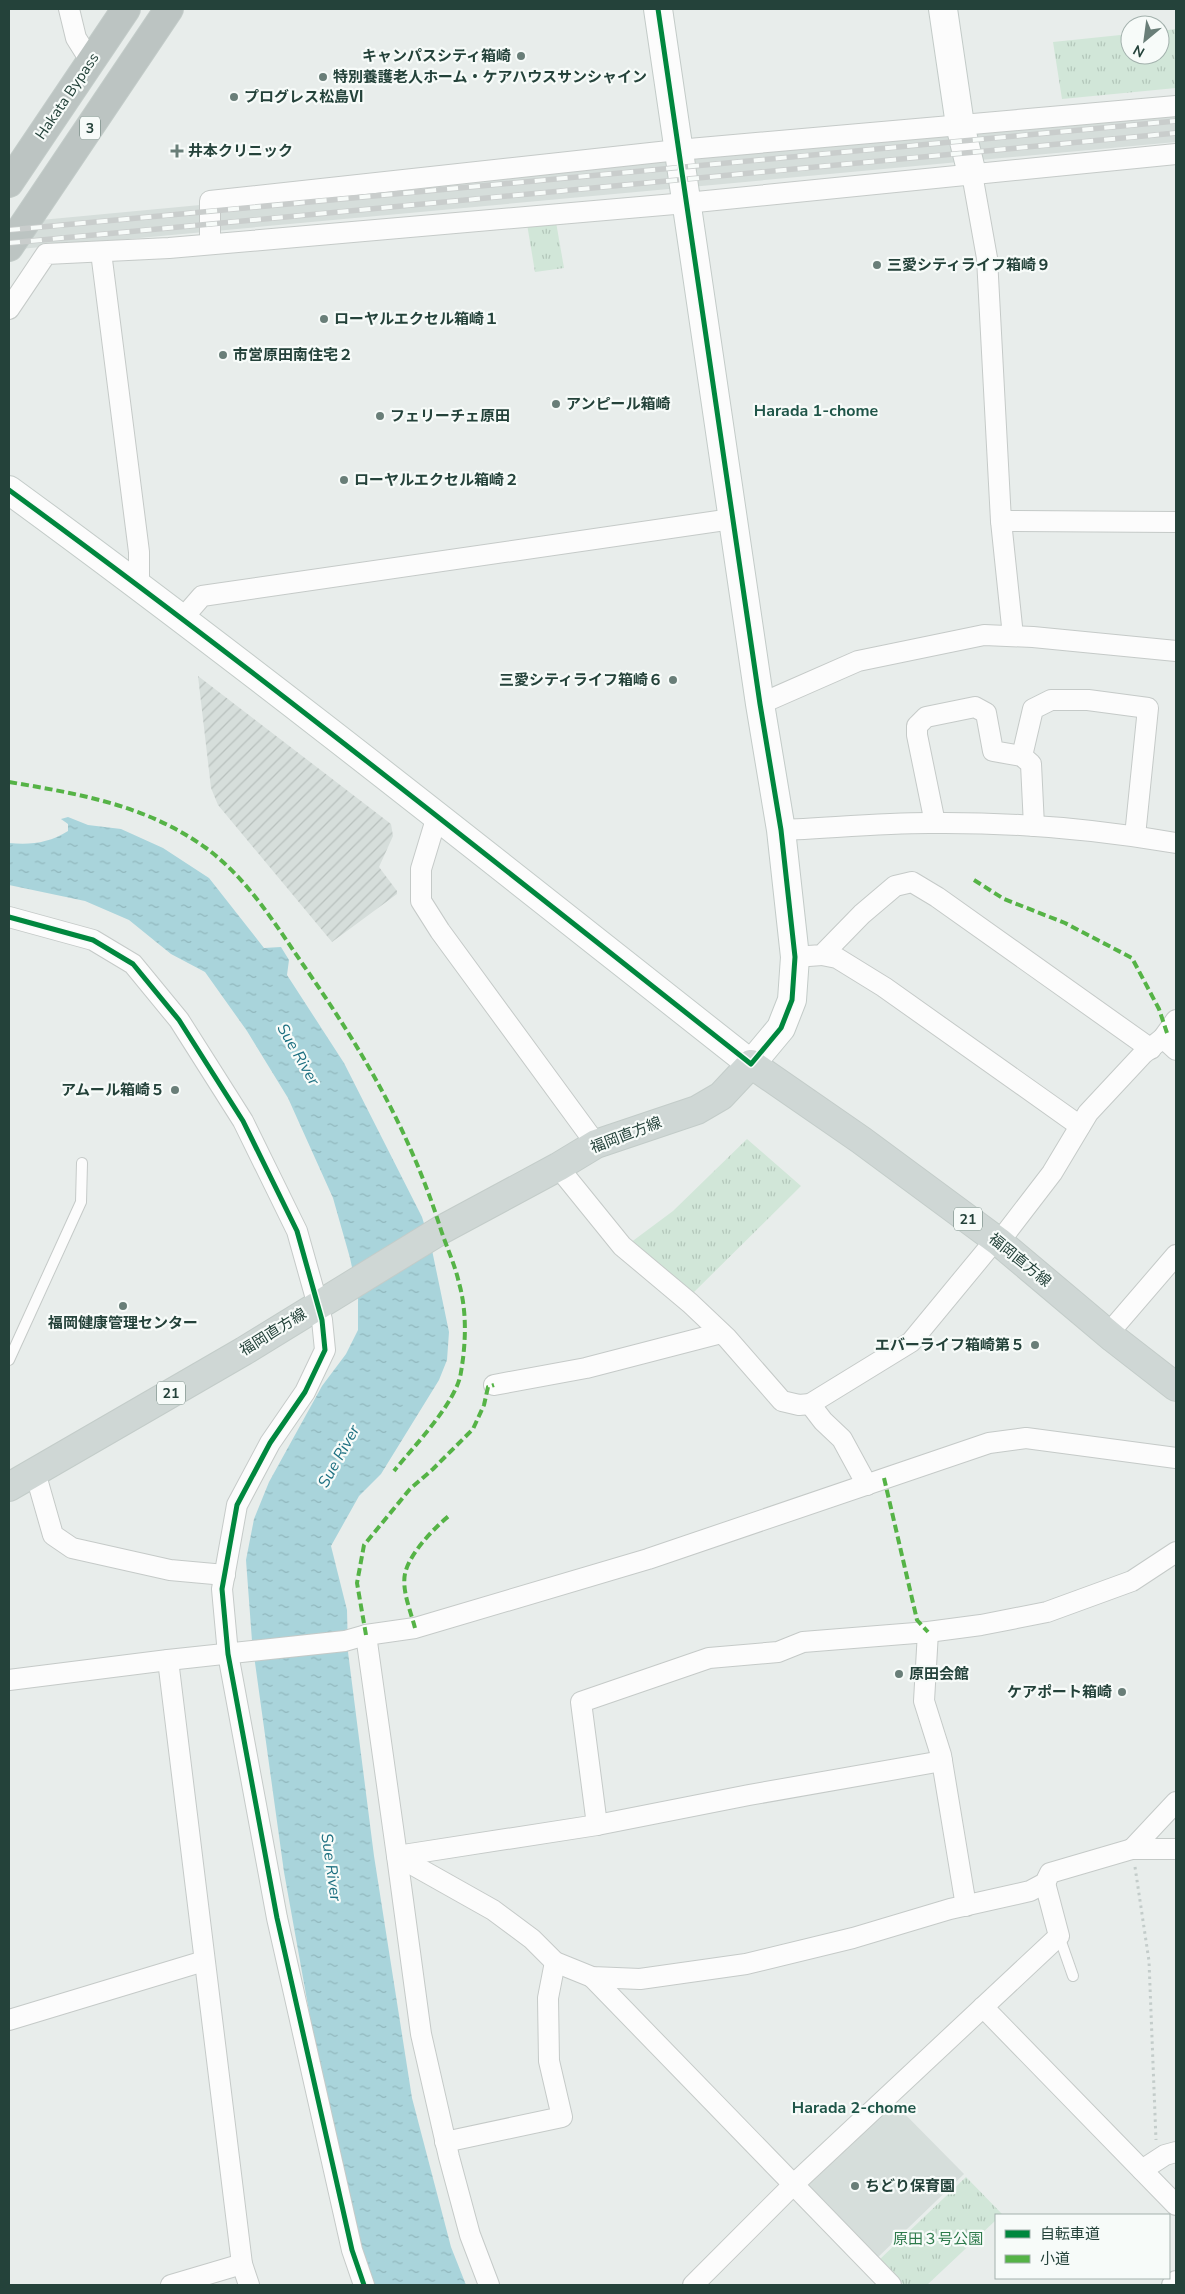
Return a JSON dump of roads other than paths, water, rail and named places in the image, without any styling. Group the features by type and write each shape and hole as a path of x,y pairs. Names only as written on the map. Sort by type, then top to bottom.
{"highway":[{"name":"Hakata Bypass","path":"9,183 126,9"},
{"name":"3","path":"9,247 169,9"}],"main road":[{"name":"福岡直方線","path":"9,1487 244,1351 441,1230 558,1167 596,1144 697,1110 721,1096 751,1064 861,1140 998,1241 1108,1334 1176,1387"}],"street":[{"path":"69,9 76,38 91,62"},
{"path":"9,490 139,586 437,816 751,1064 781,1028 792,1000 795,957 781,830 732,519 658,9"},
{"path":"943,9 960,126 972,174 987,258 1001,521 1013,636"},
{"path":"210,244 210,201 678,150 1176,106"},
{"path":"9,309 46,254 210,244 686,203 1176,154"},
{"path":"101,252 139,552 139,586"},
{"path":"182,619 202,596 732,519"},
{"path":"1001,521 1176,522"},
{"path":"760,704 858,661 984,635 1176,651"},
{"path":"1022,756 1033,709 1051,700 1088,700 1148,708 1135,836"},
{"path":"935,823 917,735 917,726 926,717 974,707 986,713 993,751 1022,756 1031,764 1034,826"},
{"path":"437,816 421,869 421,901 440,930 596,1144"},
{"path":"781,830 935,823 1034,826 1135,836 1176,843"},
{"path":"822,955 862,914 895,886 912,882 1163,1046"},
{"path":"9,917 93,940 133,964 179,1020 243,1121 297,1231 324,1301 322,1320 326,1350 306,1392 270,1443 237,1505 222,1589 228,1654 277,1918 352,2250 364,2285"},
{"path":"795,957 822,955 837,958 884,987 1080,1126"},
{"path":"558,1167 622,1246 690,1303 721,1333 782,1400 799,1405 810,1404 911,1342 998,1241 1052,1173 1088,1113 1143,1054 1163,1046 1176,1020"},
{"path":"1108,1334 1176,1254"},
{"path":"494,1385 586,1368 721,1333"},
{"path":"810,1404 823,1421 842,1439 867,1485"},
{"path":"9,1680 168,1660 345,1641 366,1635 414,1628 629,1565 990,1443 1026,1438 1176,1458"},
{"path":"34,1472 53,1535 72,1548 170,1570 225,1575"},
{"path":"597,1825 581,1702 709,1658 778,1652 803,1642 833,1638 928,1632 981,1625 1047,1612 1132,1581 1176,1552"},
{"path":"928,1632 924,1701 942,1760 966,1906"},
{"path":"366,1635 421,2034 445,2142 470,2235 489,2285"},
{"path":"168,1660 242,2264 249,2285"},
{"path":"396,1856 597,1825 942,1760"},
{"path":"1132,1849 1176,1802"},
{"path":"396,1856 494,1910 532,1938 555,1962 592,1977 640,1979 746,1964 1030,1891 1044,1883 1050,1873 1132,1849 1176,1849"},
{"path":"692,2285 794,2184 1059,1936 1044,1883"},
{"path":"9,2020 204,1961"},
{"path":"445,2142 562,2117 549,2061 548,1998 555,1962"},
{"path":"592,1977 891,2285"},
{"path":"982,2007 1150,2165 1176,2205"},
{"path":"1150,2165 1165,2155 1176,2152"},
{"path":"171,2285 242,2264"},
{"path":"1172,2285 1176,2280"}],"lane":[{"path":"9,1360 81,1202 82,1162"},
{"path":"1059,1936 1073,1976"}],"water":[{"name":"Sue River","path":"68,817 88,825 121,829 163,848 209,878 264,948 281,947 289,960 287,975 344,1063 422,1217 432,1250 449,1332 447,1360 439,1380 381,1474 359,1496 331,1546 347,1610 348,1652 374,1856 412,2098 451,2247 466,2285 370,2285 328,2117 284,1872 252,1641 246,1560 254,1519 269,1482 322,1386 346,1354 358,1330 358,1295 350,1258 333,1198 288,1098 247,1031 205,972 171,954 129,920 85,901 9,885 9,843 25,844 47,841 61,835 68,831 68,824 61,819"}],"railway":[{"path":"9,230 1176,121"},
{"path":"9,243 1176,133"}],"place":[{"name":"キャンパスシティ箱崎","path":"521,56"},
{"name":"特別養護老人ホーム・ケアハウスサンシャイン","path":"323,77"},
{"name":"プログレス松島Ⅵ","path":"234,97"},
{"name":"井本クリニック","path":"177,151"},
{"name":"三愛シティライフ箱崎９","path":"877,265"},
{"name":"ローヤルエクセル箱崎１","path":"324,319"},
{"name":"市営原田南住宅２","path":"223,355"},
{"name":"アンピール箱崎","path":"556,404"},
{"name":"フェリーチェ原田","path":"380,416"},
{"name":"ローヤルエクセル箱崎２","path":"344,480"},
{"name":"三愛シティライフ箱崎６","path":"673,680"},
{"name":"アムール箱崎５","path":"175,1090"},
{"name":"福岡健康管理センター","path":"123,1306"},
{"name":"エバーライフ箱崎第５","path":"1035,1345"},
{"name":"原田会館","path":"899,1674"},
{"name":"ケアポート箱崎","path":"1122,1692"},
{"name":"ちどり保育園","path":"855,2186"}],"district":[{"name":"Harada 1-chome","path":"816,410"},
{"name":"Harada 2-chome","path":"854,2107"}],"park label":[{"name":"原田３号公園","path":"938,2239"}]}
